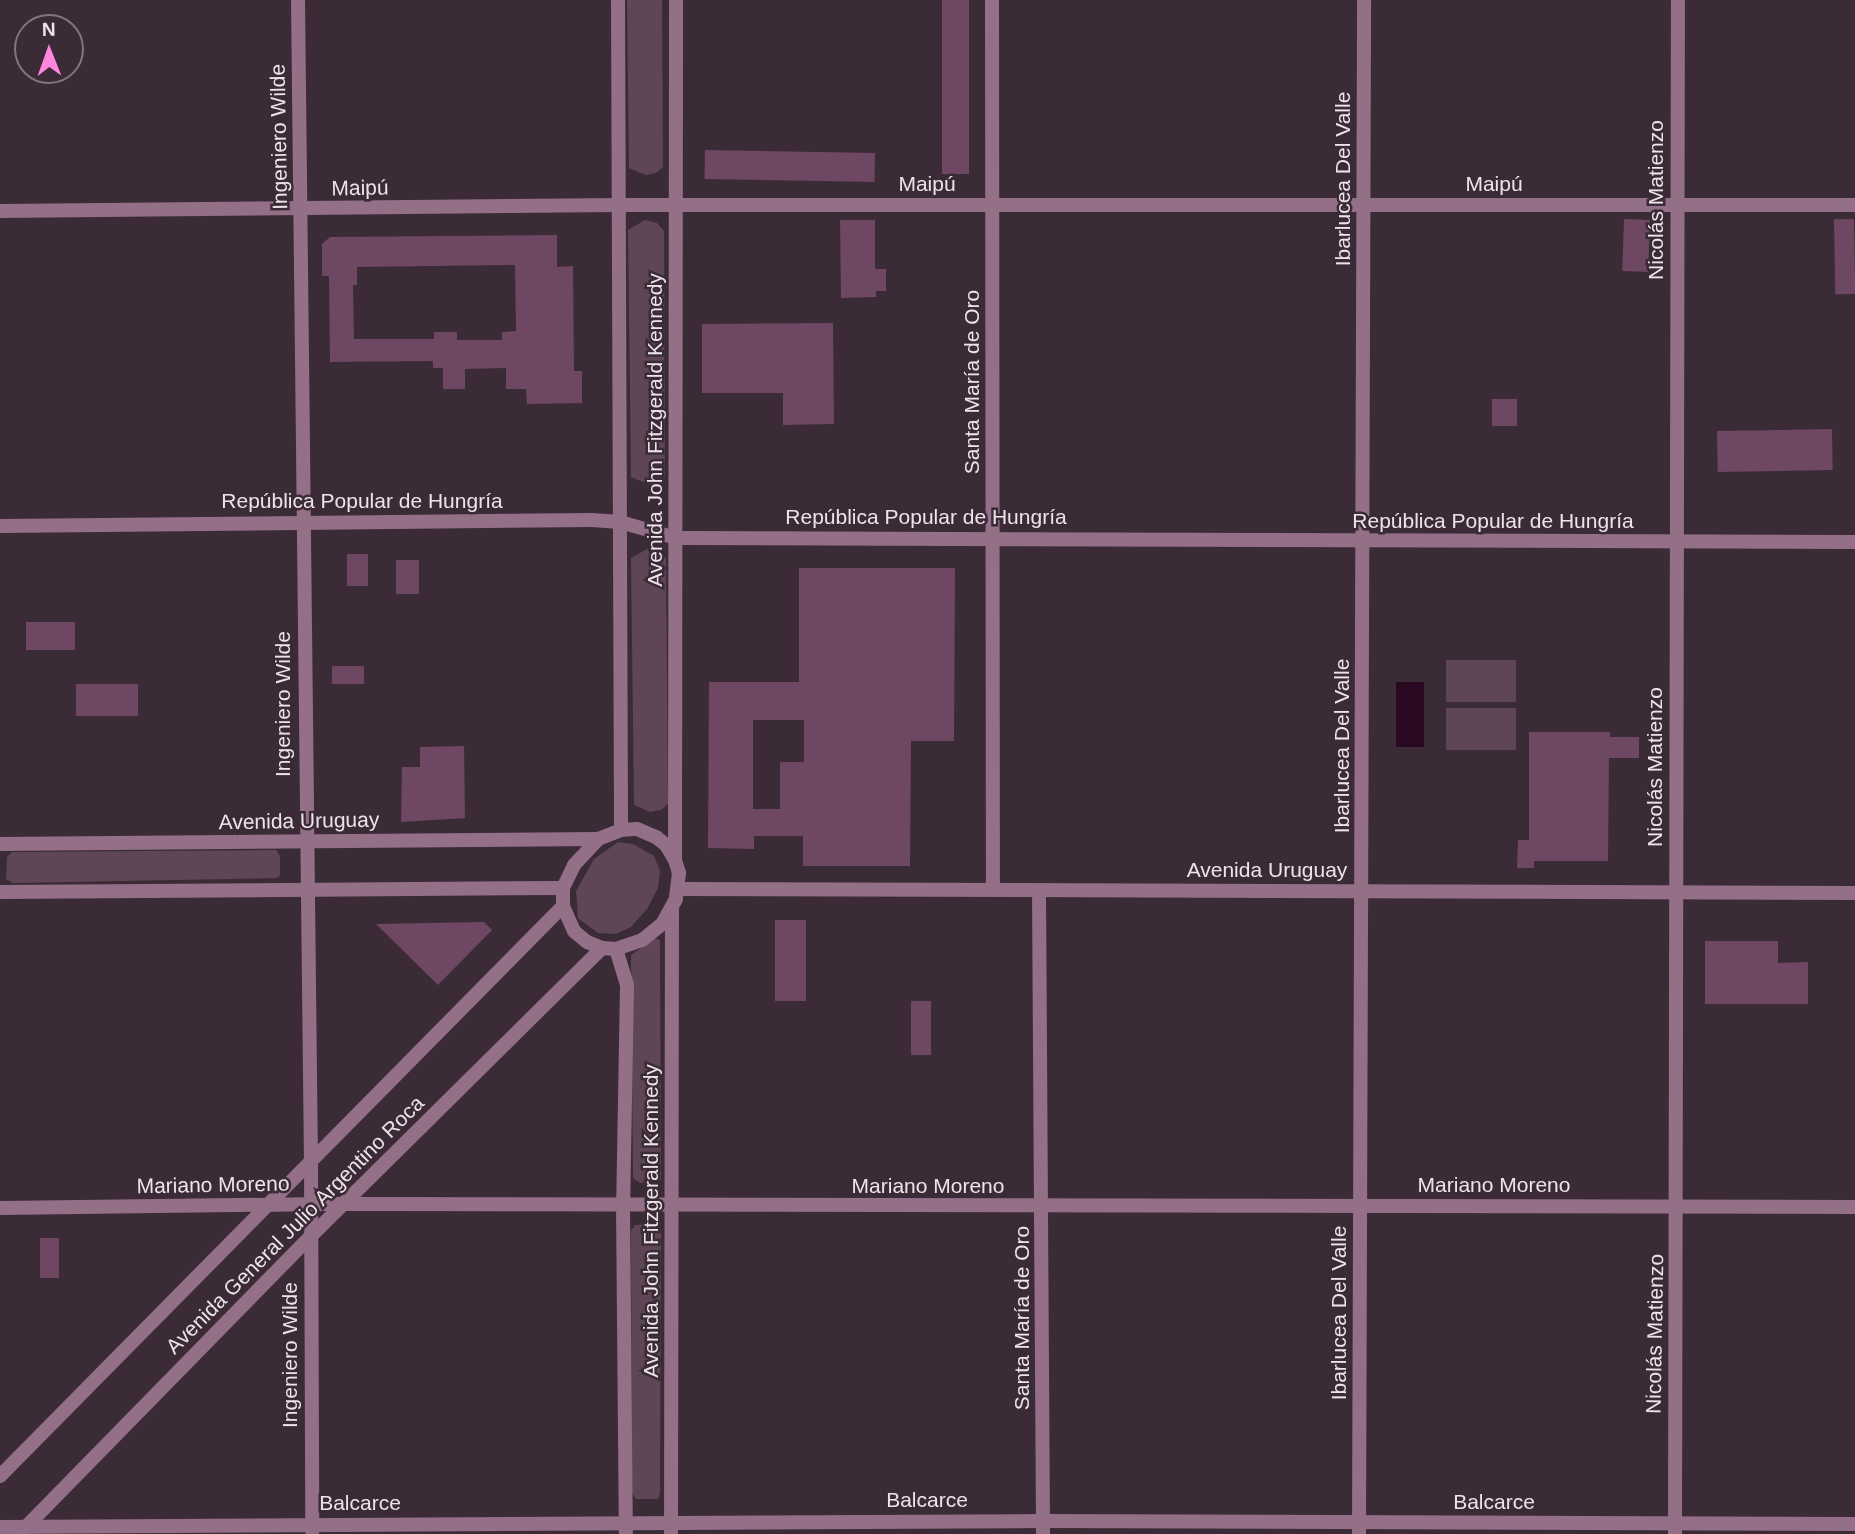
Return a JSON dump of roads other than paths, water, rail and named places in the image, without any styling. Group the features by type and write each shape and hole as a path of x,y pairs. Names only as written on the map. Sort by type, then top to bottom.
{"street":[{"name":"Ingeniero Wilde","path":"298,0 305,842 312,1161 312,1529"},
{"name":"Avenida John Fitzgerald Kennedy","path":"618,0 621,830"},
{"name":"Avenida John Fitzgerald Kennedy","path":"675,860 676,0"},
{"name":"Santa María de Oro","path":"992,0 993,891"},
{"name":"Ibarlucea Del Valle","path":"1359,1528 1364,0"},
{"name":"Nicolás Matienzo","path":"1675,1528 1678,0"},
{"name":"Maipú","path":"0,211 619,205 1855,205"},
{"name":"República Popular de Hungría","path":"0,526 620,522 676,538 1855,542"},
{"path":"637,829 656,836 675,860 679,889 672,909 662,924 642,940 609,948 587,942 574,931 563,906 564,888 574,865 598,839 621,830 637,829"},
{"name":"Avenida Uruguay","path":"0,844 598,839"},
{"path":"0,892 564,888"},
{"name":"Avenida Uruguay","path":"679,889 1855,892"},
{"name":"Santa María de Oro","path":"1039,891 1044,1208 1043,1527"},
{"name":"Avenida General Julio Argentino Roca","path":"0,1476 563,906"},
{"name":"Avenida John Fitzgerald Kennedy","path":"671,1528 672,909"},
{"name":"Avenida John Fitzgerald Kennedy","path":"609,948 627,985 623,1205 625,1529"},
{"name":"Avenida General Julio Argentino Roca","path":"23,1530 310,1237 609,948"},
{"name":"Mariano Moreno","path":"0,1208 345,1204 1044,1208 1677,1205 1855,1207"},
{"name":"Balcarce","path":"0,1527 23,1530 1675,1528 1855,1524"}]}
